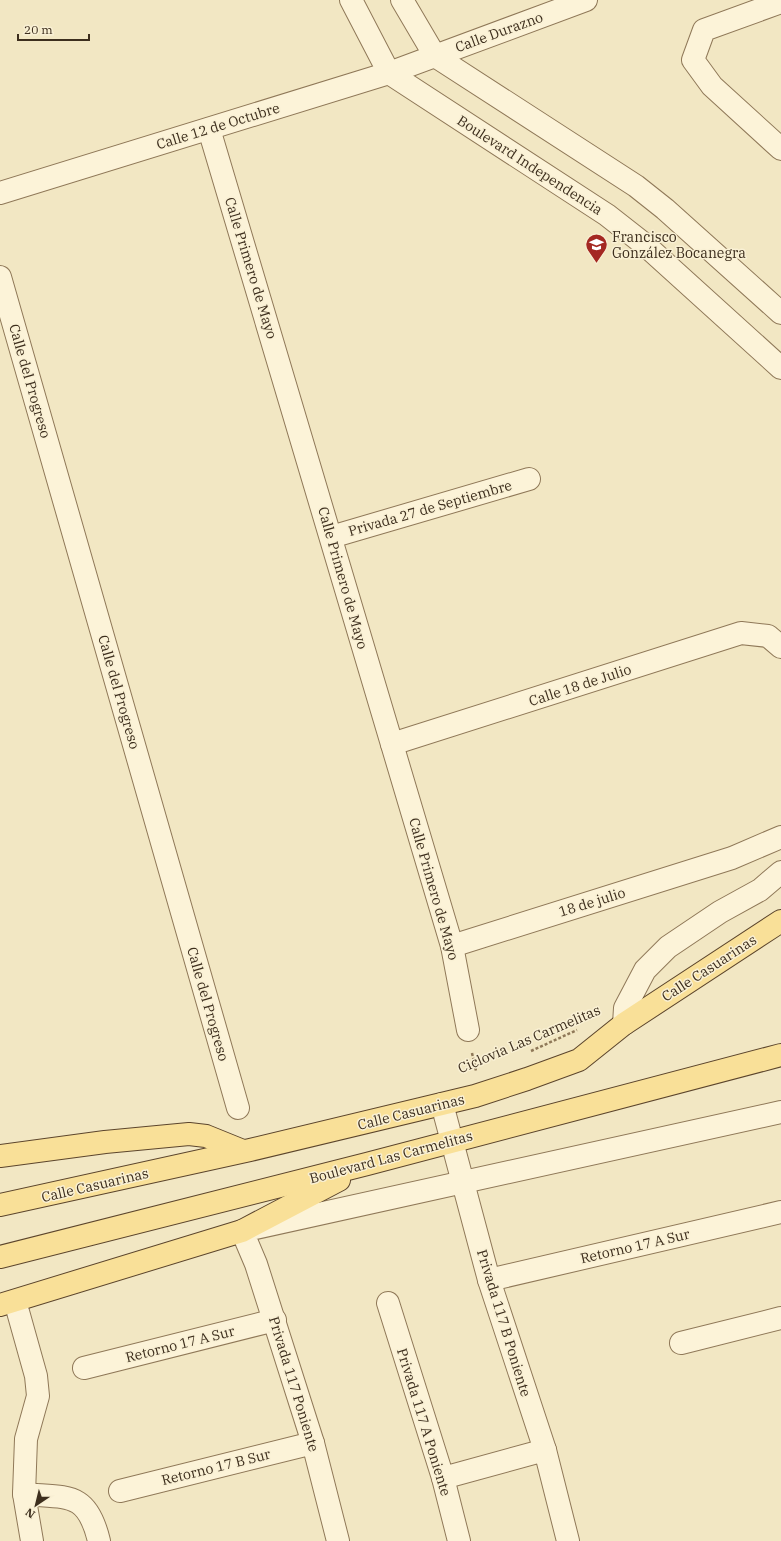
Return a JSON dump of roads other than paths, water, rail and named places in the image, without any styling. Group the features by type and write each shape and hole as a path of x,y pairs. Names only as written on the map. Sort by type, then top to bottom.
{"main road":[{"name":"Calle Casuarinas","path":"0,1205 243,1151 475,1096 579,1060 624,1024 781,921"},
{"name":"Boulevard Las Carmelitas","path":"0,1257 367,1164 781,1055"},
{"path":"0,1156 105,1142 188,1134 206,1136 243,1151"},
{"path":"7,1303 242,1231 367,1164"}],"street":[{"name":"Boulevard Independencia","path":"351,0 389,74 606,215 644,244 781,368"},
{"path":"402,0 435,56 636,186 665,209 781,313"},
{"name":"Calle Durazno","path":"435,56 586,0"},
{"path":"781,2 704,30 693,60 712,86 781,149"},
{"name":"Calle 12 de Octubre","path":"0,194 389,74 435,56"},
{"name":"Calle Primero de Mayo","path":"209,129 452,946 468,1030"},
{"name":"Calle del Progreso","path":"0,276 238,1108"},
{"name":"Privada 27 de Septiembre","path":"331,537 529,479"},
{"name":"Calle 18 de Julio","path":"392,744 741,633 774,642"},
{"name":"18 de julio","path":"452,946 732,858 781,837"},
{"path":"624,1024 625,1008 645,970 668,947 720,912 760,890 781,872"},
{"name":"Privada 117 B Poniente","path":"442,1104 489,1280 545,1450 568,1541"},
{"path":"242,1231 781,1112"},
{"name":"Retorno 17 A Sur","path":"489,1280 781,1212"},
{"name":"Privada 117 Poniente","path":"242,1231 256,1264 275,1320 313,1443 338,1541"},
{"path":"7,1303 36,1376 38,1396 26,1439 24,1494 32,1541"},
{"name":"Privada 117 A Poniente","path":"388,1304 443,1478 459,1541"},
{"path":"681,1343 781,1318"},
{"name":"Retorno 17 A Sur","path":"84,1368 275,1320"},
{"name":"Retorno 17 B Sur","path":"120,1491 313,1443"},
{"path":"443,1478 545,1450"},
{"path":"24,1494 72,1499 84,1506 95,1524 99,1541"}],"place":[{"name":"Francisco González Bocanegra","path":"596,264"}]}
